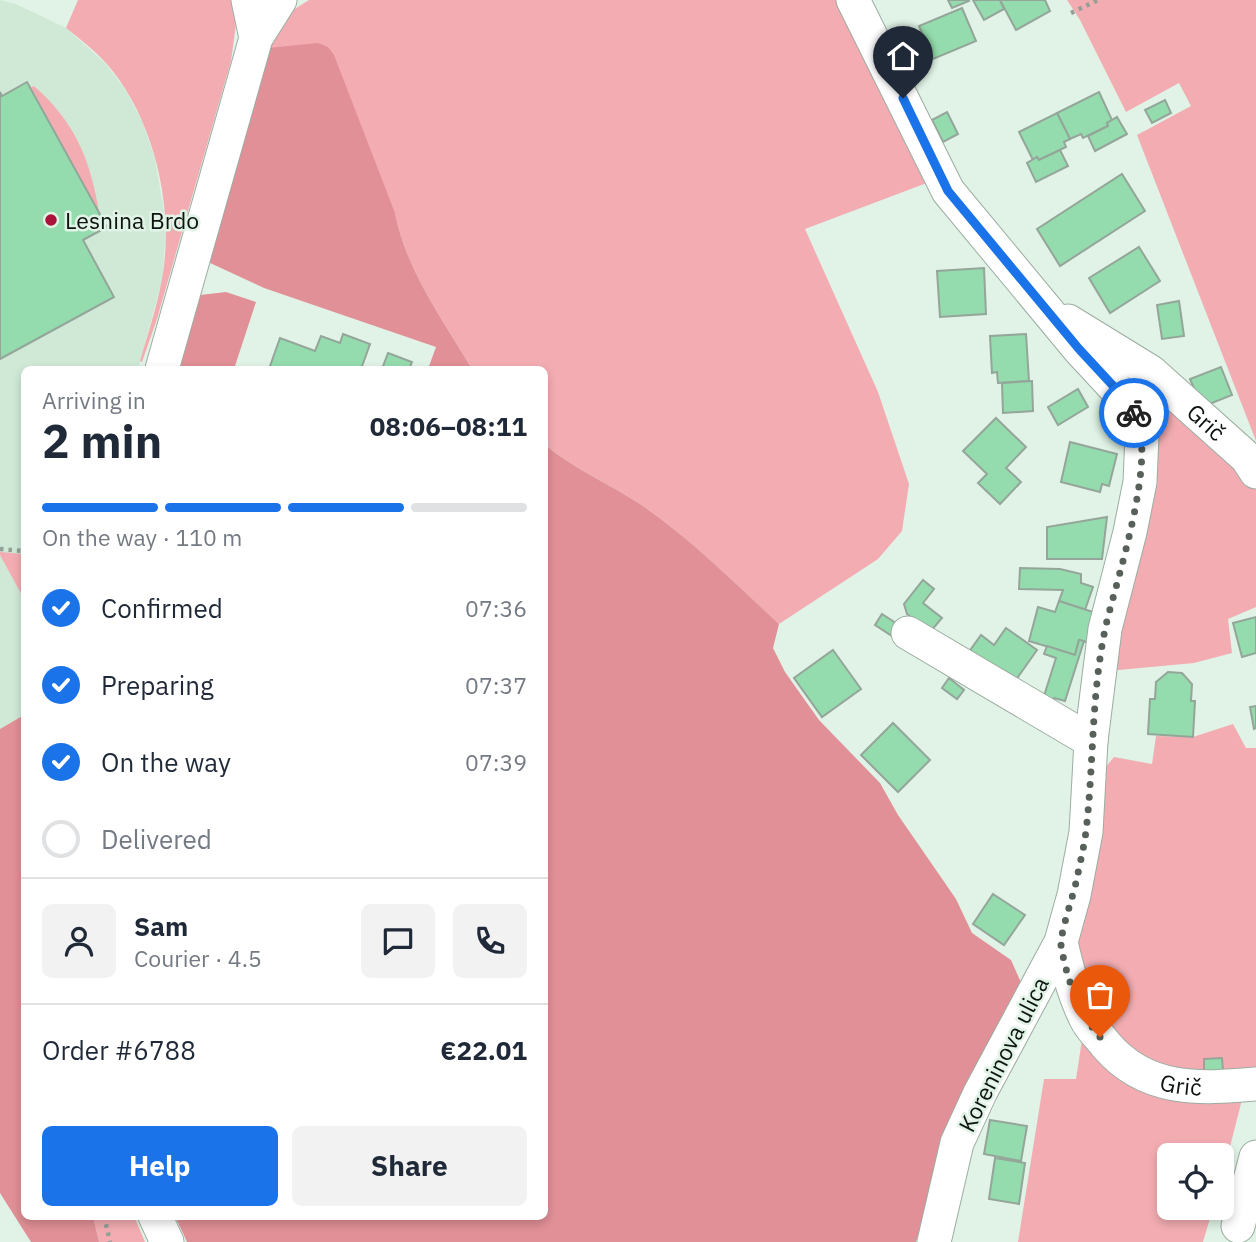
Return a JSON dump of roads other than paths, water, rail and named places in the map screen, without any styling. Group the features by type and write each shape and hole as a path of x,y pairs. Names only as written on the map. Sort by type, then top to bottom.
{"street":[{"path":"248,0 256,38"},
{"path":"163,366 256,38 279,0"},
{"name":"Koreninova ulica","path":"853,0 948,191 1079,349 1117,390 1136,415 1142,435 1140,482 1105,629 1091,741 1086,832 1074,895 1061,942 957,1143 934,1242"},
{"name":"Grič","path":"1046,308 1151,372 1247,458 1256,472"},
{"path":"908,633 1091,741"},
{"name":"Grič","path":"1061,942 1071,983 1087,1022 1112,1052 1137,1073 1164,1083 1211,1088 1256,1084"},
{"path":"1238,1226 1256,1157"},
{"path":"157,1220 167,1242"}],"place":[{"name":"Lesnina Brdo","path":"51,220"}]}
